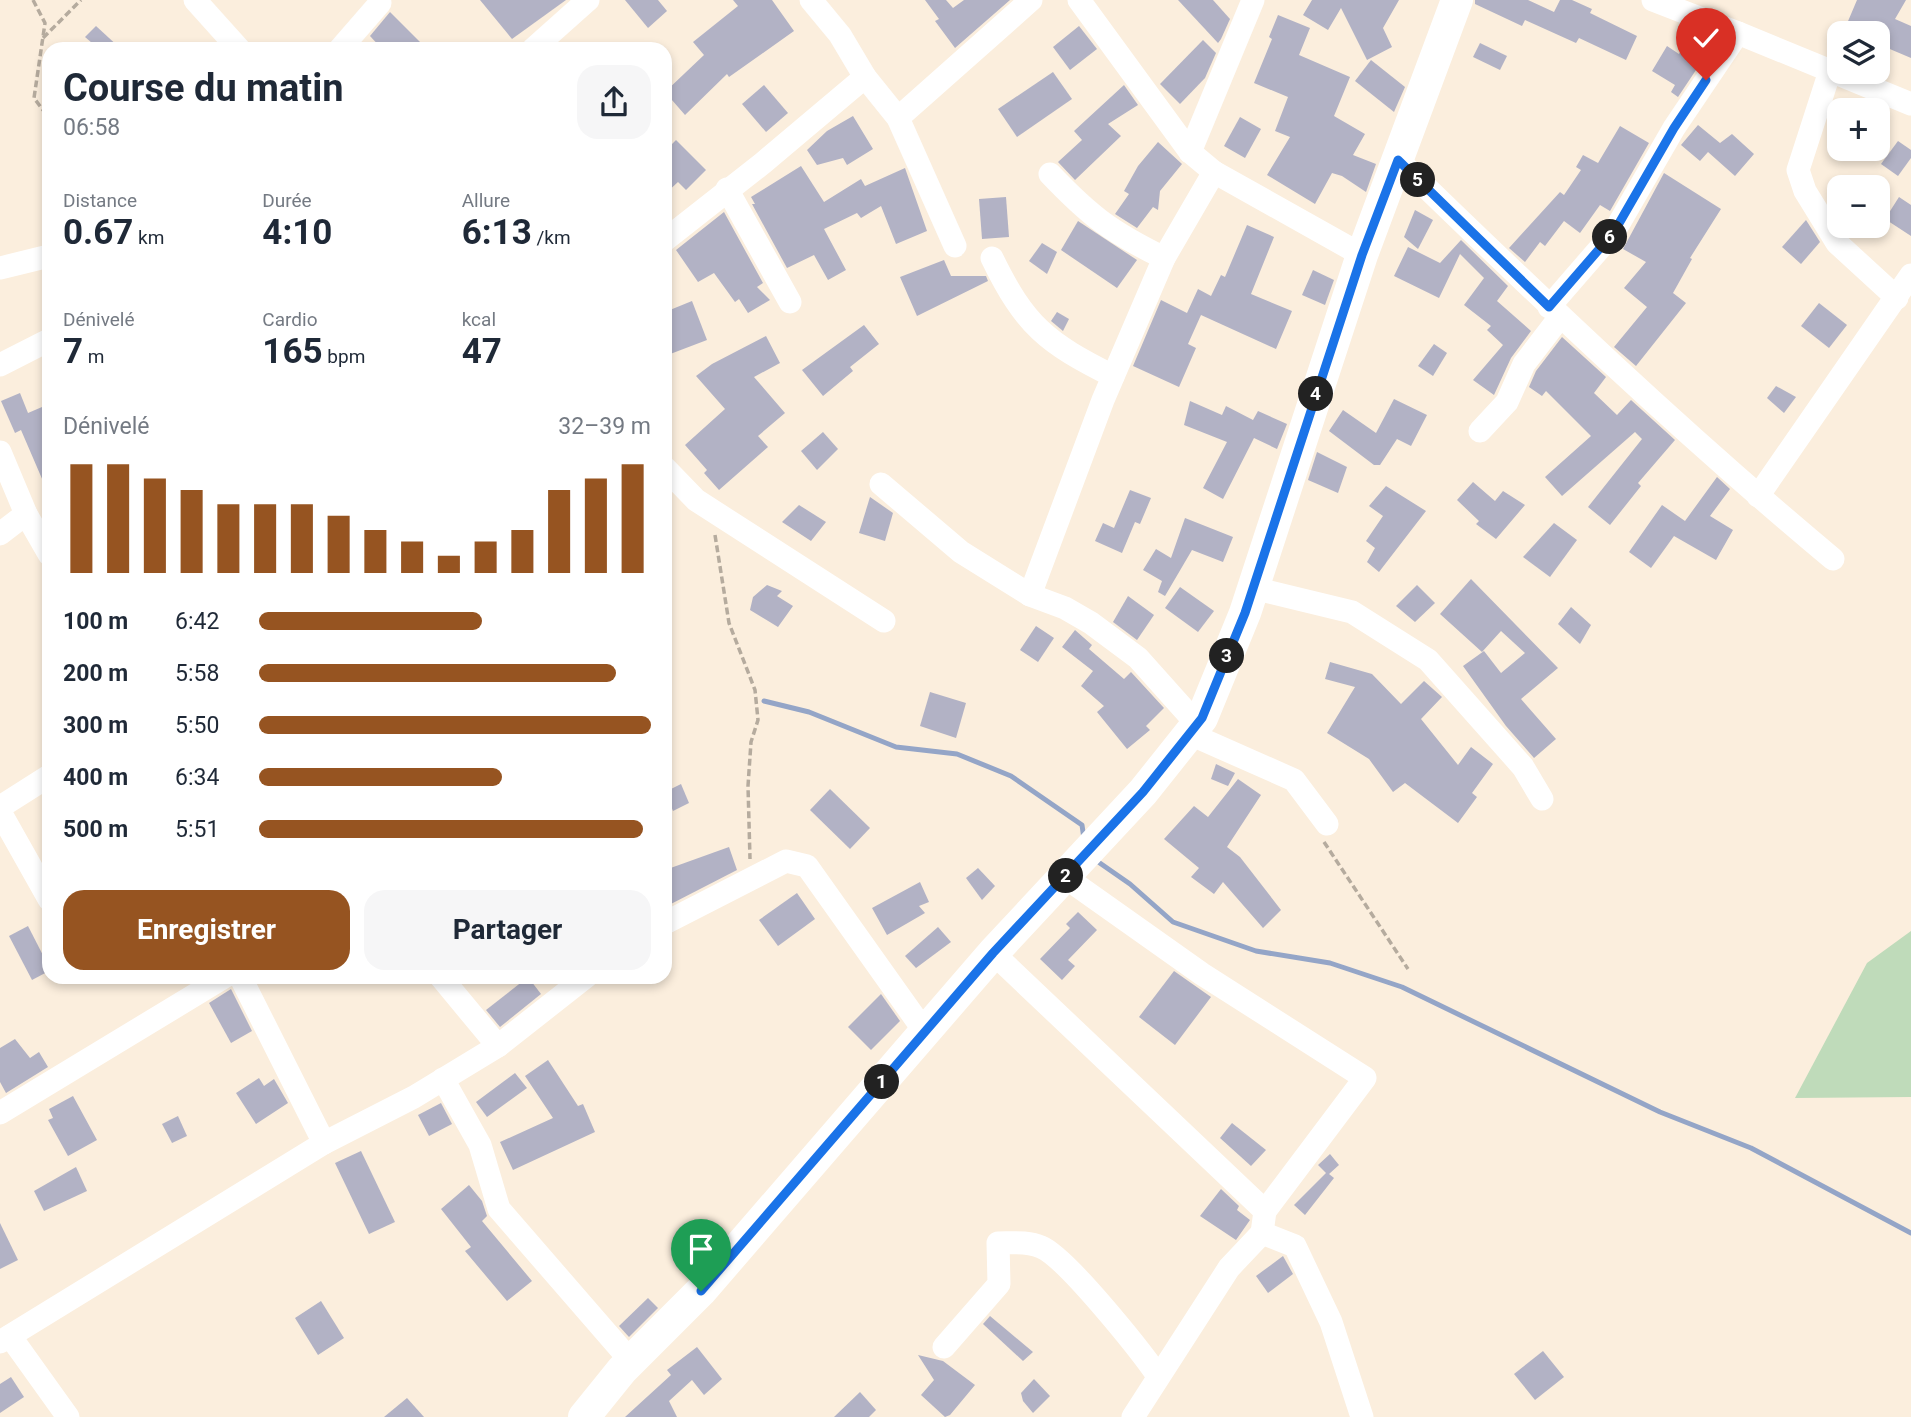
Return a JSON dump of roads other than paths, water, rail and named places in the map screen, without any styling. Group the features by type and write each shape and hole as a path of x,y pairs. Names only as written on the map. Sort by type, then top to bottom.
{"street":[{"path":"195,0 230,42"},
{"path":"541,42 587,0"},
{"path":"811,0 840,35 865,77 898,118 955,246"},
{"path":"898,118 1031,0"},
{"path":"1079,0 1190,152 1214,172 1362,255"},
{"path":"1190,152 1253,0"},
{"path":"622,1370 701,1291 993,953 1143,792 1194,729 1253,588 1362,255 1458,0"},
{"path":"1667,2 1827,70"},
{"path":"346,42 380,3"},
{"path":"1480,431 1507,402 1524,364 1555,312 1614,232 1674,128 1738,33"},
{"path":"672,234 763,163 865,77"},
{"path":"1827,80 1798,170 1805,191 1837,243 1897,298"},
{"path":"1862,84 1911,104"},
{"path":"1398,160 1555,312 1758,496 1833,559"},
{"path":"1030,595 1113,376 1164,258 1214,172"},
{"path":"1050,174 1087,212 1116,234 1164,258"},
{"path":"727,189 790,302"},
{"path":"0,268 42,258"},
{"path":"992,258 1002,280 1036,329 1062,350 1113,376"},
{"path":"1758,496 1911,275"},
{"path":"0,365 42,344"},
{"path":"0,452 26,514 42,542"},
{"path":"672,475 696,500 884,621"},
{"path":"881,484 961,552 1030,595 1065,608 1138,658 1194,729 1294,780 1328,824"},
{"path":"0,534 26,514"},
{"path":"1253,588 1352,612 1428,660 1523,767 1542,799"},
{"path":"42,781 0,810 42,886"},
{"path":"672,919 786,861 807,866 925,1032"},
{"path":"1065,877 1202,974 1365,1078 1229,1268 1133,1417"},
{"path":"993,953 1264,1222 1296,1246 1331,1322 1362,1417"},
{"path":"0,1112 213,984"},
{"path":"244,984 324,1143"},
{"path":"447,984 498,1046"},
{"path":"68,1417 5,1339 324,1143 498,1046 577,984"},
{"path":"443,1079 480,1145 499,1209 630,1360 584,1417"},
{"path":"944,1347 999,1284 998,1243 1028,1243 1042,1247 1059,1259 1112,1318 1158,1376"}],"waterway":[{"path":"764,701 809,712 896,747 957,754 1011,776 1082,825 1084,839"},
{"path":"1094,859 1130,884 1173,922 1256,951 1330,963 1402,987 1660,1112 1751,1148 1911,1233"}]}
